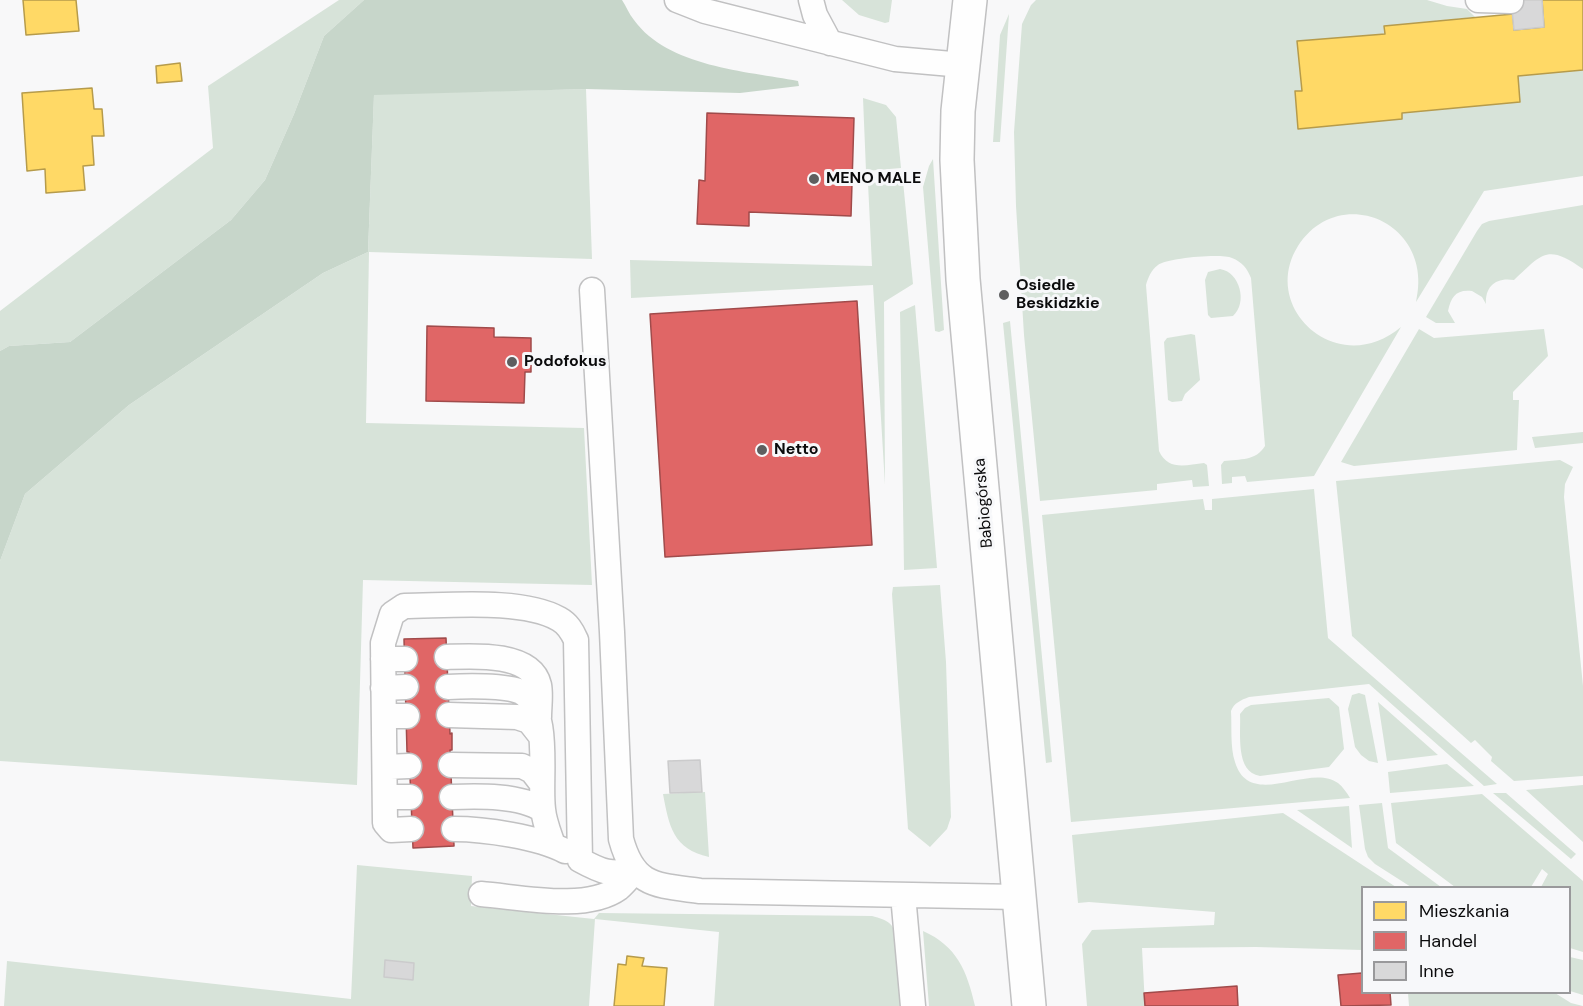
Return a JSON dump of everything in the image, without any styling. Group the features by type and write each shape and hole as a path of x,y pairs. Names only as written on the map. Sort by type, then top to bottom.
{"street":[{"name":"Babiogórska","path":"970,0 958,111 957,160 963,279 1029,1006"}],"lane":[{"path":"677,0 705,11 895,59 963,65"},
{"path":"744,0 761,24"},
{"path":"811,0 815,15 830,43"},
{"path":"1478,0 1511,2"},
{"path":"592,290 612,632 621,839 626,857 635,871 644,880 666,887 700,891 1018,897"},
{"path":"411,829 391,830 385,823 385,767 396,716 394,659 383,643 386,627 392,614 404,606 502,606 529,609 561,619 571,629 576,640 580,860"},
{"path":"447,657 497,658 515,662 534,675 539,685 543,810 553,845"},
{"path":"448,687 511,689 522,693 531,703 540,726"},
{"path":"449,715 517,717 540,726"},
{"path":"451,765 522,766 532,771 542,784"},
{"path":"385,767 409,766"},
{"path":"385,797 410,797"},
{"path":"452,797 519,800 532,803 543,810"},
{"path":"454,830 475,829 553,845 598,870 614,874 635,871"},
{"path":"481,894 575,902 598,898 618,888 635,871"},
{"path":"903,895 913,1006"}],"shaded area":[{"path":"339,0 364,0 324,36 294,114 265,180 231,220 70,342 9,346 0,351 0,311 213,148 208,86"},
{"path":"842,0 892,0 889,22 885,23 859,15"},
{"path":"1036,0 1427,0 1467,9 1475,17 1385,26 1385,34 1297,41 1302,91 1295,92 1298,129 1402,119 1402,113 1520,102 1518,76 1583,70 1583,176 1484,191 1416,302 1418,274 1411,250 1398,232 1380,220 1358,214 1336,216 1316,227 1298,246 1289,269 1289,292 1297,313 1311,330 1330,341 1353,345 1377,341 1401,327 1314,476 1247,482 1245,476 1232,477 1232,483 1222,484 1221,465 1224,461 1252,457 1265,446 1251,278 1246,268 1232,258 1206,256 1163,262 1152,272 1146,285 1159,451 1167,462 1172,464 1204,463 1207,465 1209,486 1193,487 1192,480 1157,484 1157,490 1040,501 1024,335 1014,132 1022,24"},
{"path":"1009,14 1000,142 993,142 1000,35"},
{"path":"586,89 592,259 369,252 366,423 584,428 592,585 363,580 357,785 0,761 0,561 25,494 129,405 323,273 368,252 374,94"},
{"path":"863,98 886,105 896,117 901,168 866,171"},
{"path":"933,159 944,330 939,332 935,331 923,187"},
{"path":"903,181 913,284 884,302 885,485 873,285 631,298 630,260 872,266 868,183"},
{"path":"1583,205 1583,269 1561,256 1546,255 1532,263 1514,280 1502,280 1493,284 1487,292 1486,304 1482,297 1472,291 1462,291 1455,295 1448,311 1455,323 1436,323 1426,317 1482,224"},
{"path":"1220,269 1227,271 1237,282 1241,296 1240,304 1233,316 1211,318 1208,315 1205,280 1208,272"},
{"path":"915,305 937,568 904,570 900,312"},
{"path":"1010,321 1052,762 1046,763 1003,323"},
{"path":"1419,329 1434,338 1544,329 1548,356 1513,392 1513,400 1519,400 1517,450 1354,466 1341,462"},
{"path":"1195,335 1200,380 1185,394 1182,401 1172,402 1168,400 1164,342 1167,338"},
{"path":"1583,432 1583,443 1535,448 1532,437"},
{"path":"1560,460 1573,467 1565,484 1564,497 1583,686 1583,776 1514,781 1491,761 1492,757 1475,740 1471,743 1352,636 1336,481"},
{"path":"1314,489 1328,638 1497,784 1484,786 1369,684 1249,697 1236,704 1231,711 1233,756 1243,776 1253,783 1267,785 1326,778 1338,783 1350,798 1071,822 1042,515 1203,499 1205,510 1212,510 1212,499"},
{"path":"940,585 946,662 951,817 947,829 930,847 908,829 892,594 893,587"},
{"path":"1359,693 1365,695 1378,763 1369,761 1355,747 1348,709 1352,695"},
{"path":"1329,698 1339,707 1344,749 1329,767 1260,776 1252,773 1246,767 1240,741 1240,714 1245,708 1251,705"},
{"path":"1378,702 1438,755 1387,761"},
{"path":"1447,764 1474,786 1390,793 1388,772"},
{"path":"1583,785 1583,842 1526,790"},
{"path":"705,792 709,857 687,848 680,842 671,826 663,794"},
{"path":"1493,793 1506,793 1576,854 1571,859"},
{"path":"1482,794 1583,881 1583,952 1571,948 1571,886 1542,886 1548,874 1542,869 1532,886 1454,886 1396,843 1391,803"},
{"path":"1382,803 1388,848 1440,886 1409,886 1368,857 1359,805"},
{"path":"1349,806 1352,848 1297,810"},
{"path":"1283,813 1394,886 1361,886 1361,950 1256,947 1142,948 1145,1006 1087,1006 1082,944 1092,930 1214,925 1215,912 1078,903 1072,835"},
{"path":"357,865 472,876 471,906 594,919 599,913 872,916 888,922 895,932 899,952 901,1006 714,1006 719,932 595,919 589,1006 4,1006 7,961 351,999"},
{"path":"923,931 944,944 959,961 975,1006 929,1006"},
{"path":"1571,957 1583,960 1583,995 1571,991"},
{"path":"1408,994 1557,994 1571,1003 1583,1006 1409,1006"}],"green space":[{"path":"364,0 622,0 634,20 649,36 667,48 687,57 732,70 798,81 799,86 740,93 586,89 374,95 368,252 323,273 129,405 25,494 0,561 0,351 9,346 70,342 231,220 265,180 294,114 324,36"}],"building: Mieszkania":[{"path":"23,0 76,0 79,31 26,35"},
{"path":"1542,0 1583,0 1583,70 1518,76 1520,102 1402,113 1402,119 1298,129 1295,91 1302,91 1297,41 1385,34 1384,26 1513,14 1514,30 1544,27"},
{"path":"180,63 182,81 157,83 156,66"},
{"path":"92,88 94,109 102,109 104,136 92,136 94,165 83,166 85,190 46,193 45,169 27,171 22,93"},
{"path":"627,956 644,958 642,966 667,968 664,1006 614,1006 618,964 626,965"}],"building: Handel":[{"path":"707,113 854,118 851,216 749,212 749,226 697,224 699,180 705,181"},
{"name":"Netto","path":"857,301 872,545 665,557 650,314"},
{"path":"427,326 494,328 494,337 531,338 531,372 525,372 524,403 426,401"},
{"path":"446,638 450,734 452,733 452,750 450,750 454,846 413,848 409,752 407,752 404,639"},
{"path":"1361,973 1361,994 1390,994 1391,1005 1341,1006 1338,975"},
{"path":"1237,986 1238,1006 1145,1006 1144,993"}],"building: Inne":[{"path":"1511,0 1542,0 1544,27 1514,30"},
{"path":"700,760 702,792 670,793 668,761"},
{"path":"385,960 414,963 413,980 384,977"}],"place":[{"name":"MENO MALE","path":"814,179"},
{"name":"Osiedle Beskidzkie","path":"1004,295"},
{"name":"Podofokus","path":"512,362"},
{"name":"Netto","path":"762,450"}]}
